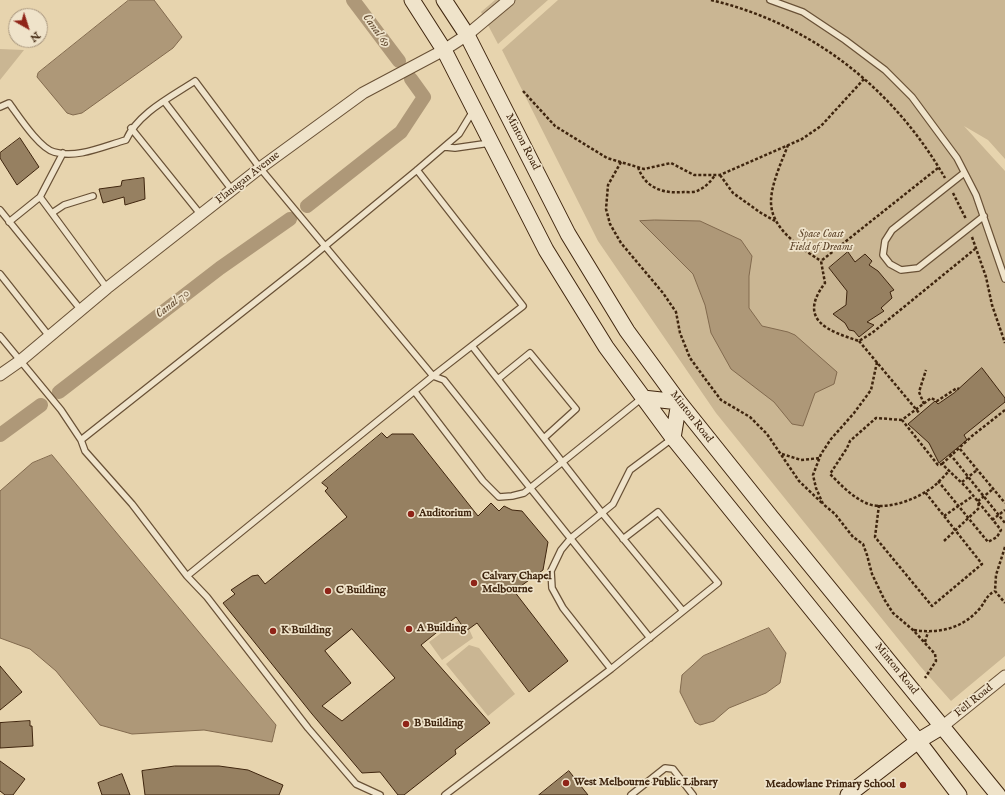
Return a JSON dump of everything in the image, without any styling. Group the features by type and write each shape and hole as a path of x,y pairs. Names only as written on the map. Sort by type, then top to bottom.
{"main road":[{"path":"412,0 444,50 546,250 606,347 673,438 918,741 959,795"},
{"name":"Minton Road","path":"444,0 467,36 568,234 627,331 679,402 998,795"},
{"path":"643,398 679,402 673,438"},
{"path":"848,795 918,741 943,726"}],"street":[{"name":"Flanagan Avenue","path":"0,375 20,361 107,288 260,168 363,93 444,50 467,36 509,0"},
{"name":"Fell Road","path":"943,726 1005,676"}],"lane":[{"path":"770,0 803,12 885,70 912,97 957,158 976,195 1005,279"},
{"path":"0,107 9,103 35,138 53,152 77,154 126,140 131,128 164,101 195,81 260,168 433,376 444,380 650,638"},
{"path":"164,101 232,190"},
{"path":"81,440 325,246 445,147 459,134 474,109"},
{"path":"131,128 200,215"},
{"path":"445,147 455,148 492,142"},
{"path":"9,222 40,197 63,153"},
{"path":"187,576 277,501 523,306 417,170"},
{"path":"964,172 892,230 885,240 883,255 890,264 901,270 918,268 984,216"},
{"path":"52,213 64,205 93,196"},
{"path":"40,197 107,288"},
{"path":"0,210 81,310"},
{"path":"0,274 49,336"},
{"path":"0,336 60,410 81,440 85,451 132,504 171,553 187,576 207,597 308,728 356,784 380,795"},
{"path":"472,346 602,513 683,611"},
{"path":"498,379 530,353 576,409 544,438"},
{"path":"415,392 483,481 499,497 512,496 524,492 530,488 643,398"},
{"path":"611,669 563,608 552,588 551,571 561,550 571,538 613,504 630,470 673,438"},
{"path":"445,795 611,669 718,583 658,512 623,539"},
{"path":"631,795 665,768 673,769 693,795"}],"path":[{"path":"711,0 769,18 816,42 878,90 902,117 938,168 963,212 975,249 980,258 992,306 1005,343"},
{"path":"523,91 555,126 607,158 644,169 671,163 694,175 720,175 802,139 821,126 864,79"},
{"path":"775,221 771,202 777,173 788,145"},
{"path":"621,162 608,185 606,208 610,224 621,243 663,293 676,312 680,333 690,358 708,384 721,400 750,417 767,434 799,481 835,514 853,537 863,544 872,574 884,599 893,613 913,630 935,654 936,661 925,678"},
{"path":"638,167 641,175 651,187 670,193 698,191 709,183 716,175"},
{"path":"821,261 938,168"},
{"path":"720,175 733,193 775,221 800,248 821,261 825,283 816,295 814,307 816,315 830,332 859,341 920,414"},
{"path":"859,341 872,333 975,249"},
{"path":"823,504 816,488 813,475 830,439 854,413 871,390 877,362"},
{"path":"924,404 919,392 926,370"},
{"path":"950,470 925,492 906,501 879,505 867,504 848,492 830,474 850,441 876,418 902,420 931,398 937,401 957,388 959,389"},
{"path":"942,464 972,436 1005,410"},
{"path":"902,420 938,465 942,464 950,470 974,496 1000,530 997,536 988,542 938,481"},
{"path":"960,448 1005,503"},
{"path":"782,454 801,460 820,458"},
{"path":"951,455 1005,523"},
{"path":"962,482 977,470"},
{"path":"978,501 993,489"},
{"path":"879,505 875,538 932,606 982,564 925,492"},
{"path":"944,516 974,496"},
{"path":"944,541 979,508 978,501"},
{"path":"992,520 1005,510"},
{"path":"1005,547 996,575 995,591 1005,603"},
{"path":"913,630 928,632 946,630 965,622 982,606 988,595 995,591"},
{"path":"925,642 928,632"}],"green space":[{"path":"495,0 548,0 498,44 481,12"},
{"name":"Space Coast Field of Dreams","path":"558,0 1005,0 1005,159 988,140 964,126 1005,171 1005,656 951,701 920,666 716,413 598,241 502,50"},
{"path":"0,49 24,50 0,80"},
{"path":"459,620 466,631 469,629 473,638 442,660 429,642"},
{"path":"469,645 479,648 515,694 488,716 446,664"}],"shaded area":[{"path":"129,0 154,0 182,37 173,48 82,113 73,115 67,113 37,77 38,73"},
{"path":"640,221 700,221 741,240 752,256 749,276 749,308 762,326 795,335 837,372 834,384 815,393 803,426 792,424 774,402 731,369 711,333 705,305 693,274"},
{"path":"52,455 276,725 272,742 204,730 132,734 100,725 56,671 30,649 0,638 0,491 32,463"},
{"path":"769,628 786,653 780,683 766,693 729,708 714,721 700,725 695,722 680,692 682,675 703,656"}],"building":[{"path":"20,138 39,167 17,185 0,158 0,153"},
{"path":"144,178 145,199 125,205 124,197 103,203 99,189 121,186 122,181"},
{"path":"848,252 855,262 865,254 872,261 869,265 878,271 894,290 890,292 892,298 881,308 884,311 867,322 874,325 859,337 854,331 849,330 845,323 833,314 846,305 847,291 829,268"},
{"path":"982,368 1005,398 1005,402 964,435 967,440 939,463 929,443 908,424 935,401 938,404 954,393"},
{"path":"382,433 387,438 392,434 413,434 478,516 491,503 499,511 504,506 512,510 522,511 548,542 543,570 514,591 568,661 529,692 477,623 466,631 456,617 421,645 490,723 455,750 456,754 404,795 398,795 380,772 362,773 312,714 223,603 235,594 231,590 252,576 258,575 265,584 347,517 325,491 328,488 322,483","holes":["352,629 395,678 342,721 322,706 351,683 325,651"]},
{"path":"0,666 22,692 0,710"},
{"path":"30,721 30,726 32,726 33,746 0,748 0,723"},
{"path":"0,761 25,779 13,795 5,795 0,791"},
{"path":"175,766 219,766 248,770 283,785 279,795 145,795 142,771"},
{"name":"West Melbourne Public Library","path":"569,771 588,795 539,795"},
{"path":"122,774 130,795 102,795 98,783"}],"waterway":[{"name":"Canal 69","path":"353,0 399,61"},
{"name":"Canal 70","path":"307,206 401,132 424,97 411,79"},
{"name":"Canal 70","path":"59,392 220,268 290,219"},
{"name":"Canal 70","path":"0,435 41,405"}],"place":[{"name":"Auditorium","path":"411,514"},
{"name":"Calvary Chapel Melbourne","path":"474,583"},
{"name":"C Building","path":"328,591"},
{"name":"A Building","path":"409,629"},
{"name":"K Building","path":"273,631"},
{"name":"B Building","path":"406,724"},
{"name":"West Melbourne Public Library","path":"566,783"},
{"name":"Meadowlane Primary School","path":"903,785"}]}
